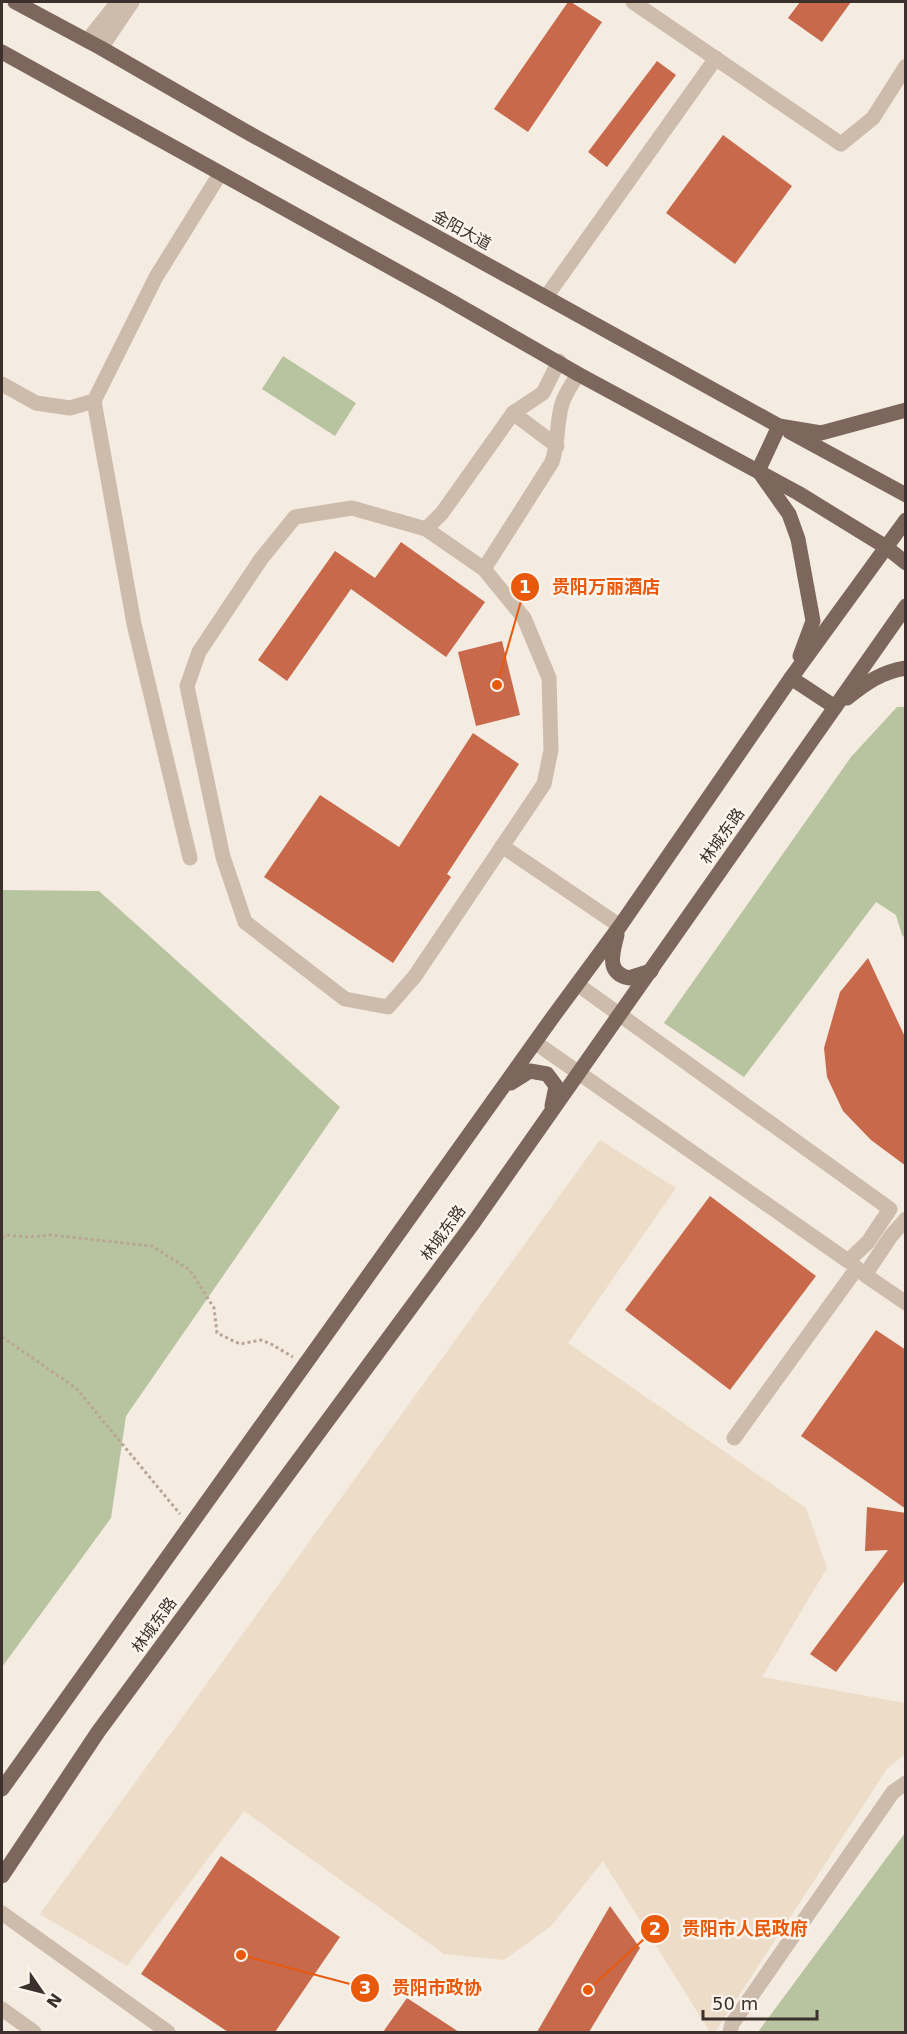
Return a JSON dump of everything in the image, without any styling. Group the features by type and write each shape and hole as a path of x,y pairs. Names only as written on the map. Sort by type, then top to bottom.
{"main road":[{"name":"金阳大道","path":"15,2 779,426 821,433 906,410"},
{"path":"2,52 579,374 798,493 906,562"},
{"path":"758,471 779,426 906,495"},
{"path":"758,471 789,514 795,531 813,621 791,678 835,707 867,682 889,670 906,668"},
{"name":"林城东路","path":"2,1789 620,926 791,678 906,520"},
{"name":"林城东路","path":"2,1876 98,1732 474,1222 906,606"},
{"path":"620,926 612,956 613,968 623,977 629,978 651,971"},
{"path":"503,1089 530,1071 547,1074 556,1090 549,1114"}],"street":[{"path":"87,41 118,2"},
{"path":"101,48 132,2"},
{"path":"633,2 841,144 873,118 906,66"},
{"path":"546,297 716,58"},
{"path":"190,858 134,624 94,401 156,277 220,174"},
{"path":"426,529 442,513 513,413 543,393 559,361"},
{"path":"484,569 552,462 557,446 562,402 579,374"},
{"path":"2,384 36,403 70,408 94,401"},
{"path":"513,413 557,446"},
{"path":"352,508 426,529 484,569 524,618 549,678 551,750 544,784 415,976 388,1007 345,999 244,922 223,857 187,686 199,652 261,559 295,517 352,508"},
{"path":"502,846 620,926"},
{"path":"577,984 621,1013 905,1219 891,1236 857,1268 734,1438"},
{"path":"536,1043 906,1303"},
{"path":"857,1268 868,1242 890,1209"},
{"path":"730,2032 732,2024 893,1792 906,1783"},
{"path":"2,1913 168,2032"},
{"path":"2,2009 34,2032"}],"path":[{"path":"2,1238 6,1235 28,1237 51,1235 152,1246 190,1270 214,1308 217,1333 240,1344 261,1340 305,1364"},
{"path":"2,1337 76,1388 189,1526"}],"green space":[{"path":"283,356 356,403 335,436 262,389"},
{"path":"897,707 905,707 905,938 896,915 876,902 744,1077 664,1023 851,757"},
{"path":"2,890 99,891 340,1107 126,1416 111,1518 2,1667"},
{"path":"905,1833 905,2032 758,2032"}],"shaded area":[{"path":"600,1140 676,1188 568,1343 806,1508 827,1568 762,1677 905,1703 905,1754 887,1769 715,2032 710,2032 603,1861 551,1926 504,1960 444,1954 244,1811 127,1966 40,1914"}],"building":[{"path":"568,2 602,22 528,132 494,109"},
{"path":"800,2 851,2 822,42 788,18"},
{"path":"657,61 676,75 607,167 588,152"},
{"path":"723,135 792,186 735,264 666,213"},
{"path":"401,542 485,602 446,657 351,589 287,681 258,660 335,551 375,578"},
{"path":"502,641 520,715 476,726 458,652"},
{"path":"473,733 519,764 447,874 451,877 393,963 264,877 320,795 399,847"},
{"path":"868,958 906,1039 906,1166 871,1140 843,1111 827,1077 824,1048 840,992"},
{"path":"710,1196 816,1276 730,1390 625,1310"},
{"path":"876,1330 906,1350 906,1509 801,1436"},
{"path":"867,1507 906,1513 906,1579 836,1672 810,1654 888,1550 865,1551"},
{"path":"221,1856 340,1937 275,2032 228,2032 141,1974"},
{"path":"610,1906 640,1948 589,2032 537,2032"},
{"path":"407,1998 459,2032 383,2032"}],"place":[{"name":"贵阳万丽酒店","path":"497,685"},
{"name":"贵阳市政协","path":"241,1955"},
{"name":"贵阳市人民政府","path":"588,1990"}]}
